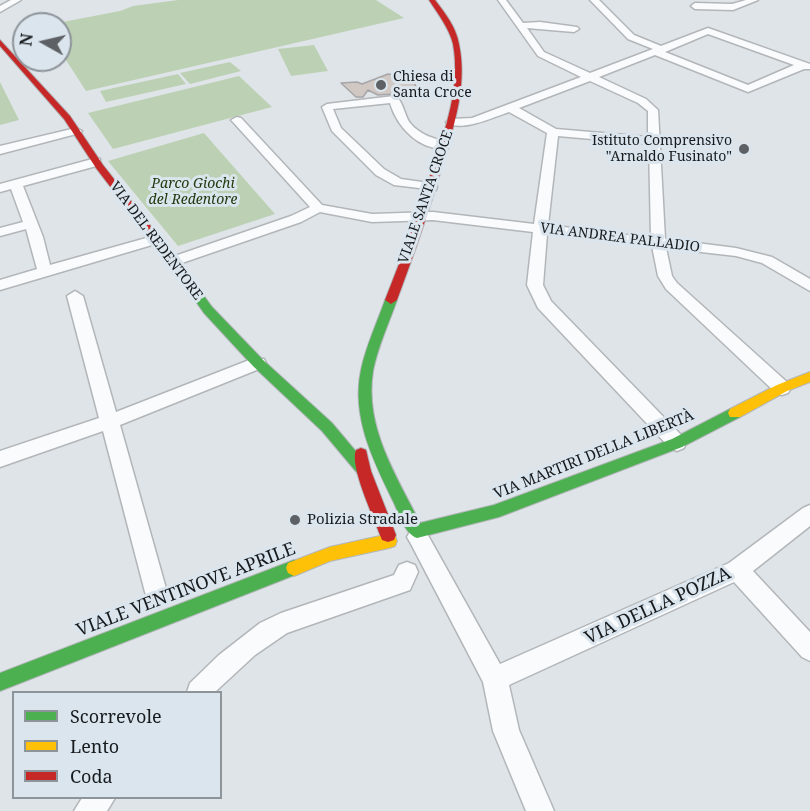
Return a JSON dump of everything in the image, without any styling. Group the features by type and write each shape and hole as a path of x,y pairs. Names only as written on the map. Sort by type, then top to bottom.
{"street":[{"path":"0,9 17,0"},
{"name":"VIALE SANTA CROCE","path":"388,538 364,471 359,433 366,423 363,381 370,356 422,218 456,102 458,65 455,42 432,0"},
{"path":"502,0 512,0"},
{"path":"502,0 541,54 649,105 653,110 658,243 662,265 671,286 782,388"},
{"path":"594,0 631,37 748,89 807,66"},
{"path":"692,3 729,7 754,0"},
{"path":"692,3 709,22 807,66"},
{"path":"452,122 473,121 660,51 732,10 729,7"},
{"path":"520,26 540,25 574,29"},
{"name":"VIA DEL REDENTORE","path":"0,42 76,131 96,162 174,261 208,310 258,363 327,427 364,471"},
{"path":"431,187 398,182 380,172 336,129 327,106 394,99 399,115 410,131 420,139 444,146"},
{"path":"510,108 553,132 654,141"},
{"path":"174,261 296,219 318,208 237,120"},
{"path":"0,150 76,131"},
{"path":"553,132 540,228 536,285 544,304 677,443"},
{"path":"0,188 96,162"},
{"path":"16,184 31,224 45,273"},
{"name":"VIA ANDREA PALLADIO","path":"318,208 372,218 433,216 736,252 767,260 810,286"},
{"path":"0,232 31,224"},
{"path":"0,285 157,239"},
{"path":"75,296 156,592"},
{"path":"0,459 111,421 258,363"},
{"name":"VIA MARTIRI DELLA LIBERTÀ","path":"388,538 395,524 405,523 410,544 677,443 782,388 810,377"},
{"path":"327,427 359,433"},
{"name":"VIALE SANTA CROCE","path":"359,433 410,544"},
{"name":"VIA DELLA POZZA","path":"495,679 737,570 810,514"},
{"path":"388,538 392,546 410,544"},
{"name":"VIALE VENTINOVE APRILE","path":"0,682 330,554 388,538"},
{"path":"410,544 495,679 506,731 540,811"},
{"path":"201,691 233,656 281,624 402,583 410,544"},
{"path":"737,570 810,649"},
{"path":"88,811 100,799"}],"green space":[{"path":"178,0 376,0 404,18 86,91 72,69 72,20 120,11 133,6"},
{"path":"314,45 328,71 291,76 278,49"},
{"path":"230,62 241,71 190,84 180,73"},
{"path":"178,74 186,84 106,102 100,91"},
{"path":"239,76 272,107 113,149 88,113"},
{"path":"0,82 19,120 0,125"},
{"name":"Parco Giochi del Redentore","path":"204,133 275,214 178,246 108,161"}],"building":[{"name":"Chiesa di Santa Croce","path":"388,74 411,77 418,90 400,98 395,94 378,95 368,90 363,97 356,97 341,83 362,84"}],"traffic: fast":[{"path":"178,268 208,310 258,363 327,427 364,471"},
{"path":"391,300 367,370 366,411 377,451 413,526"},
{"path":"417,531 494,512 677,443 735,413"},
{"path":"0,682 294,568"}],"traffic: slow":[{"path":"735,413 782,388 810,377"},
{"path":"294,568 330,554 389,541"}],"traffic: jam":[{"path":"391,300 433,182 451,121 457,90 459,75 456,44 452,32 432,0"},
{"path":"0,42 67,118 99,166 178,268"},
{"path":"361,454 364,471 388,535"}],"place":[{"name":"Chiesa di Santa Croce","path":"381,85"},
{"name":"Istituto Comprensivo \"Arnaldo Fusinato\"","path":"744,149"},
{"name":"Polizia Stradale","path":"295,520"}]}
